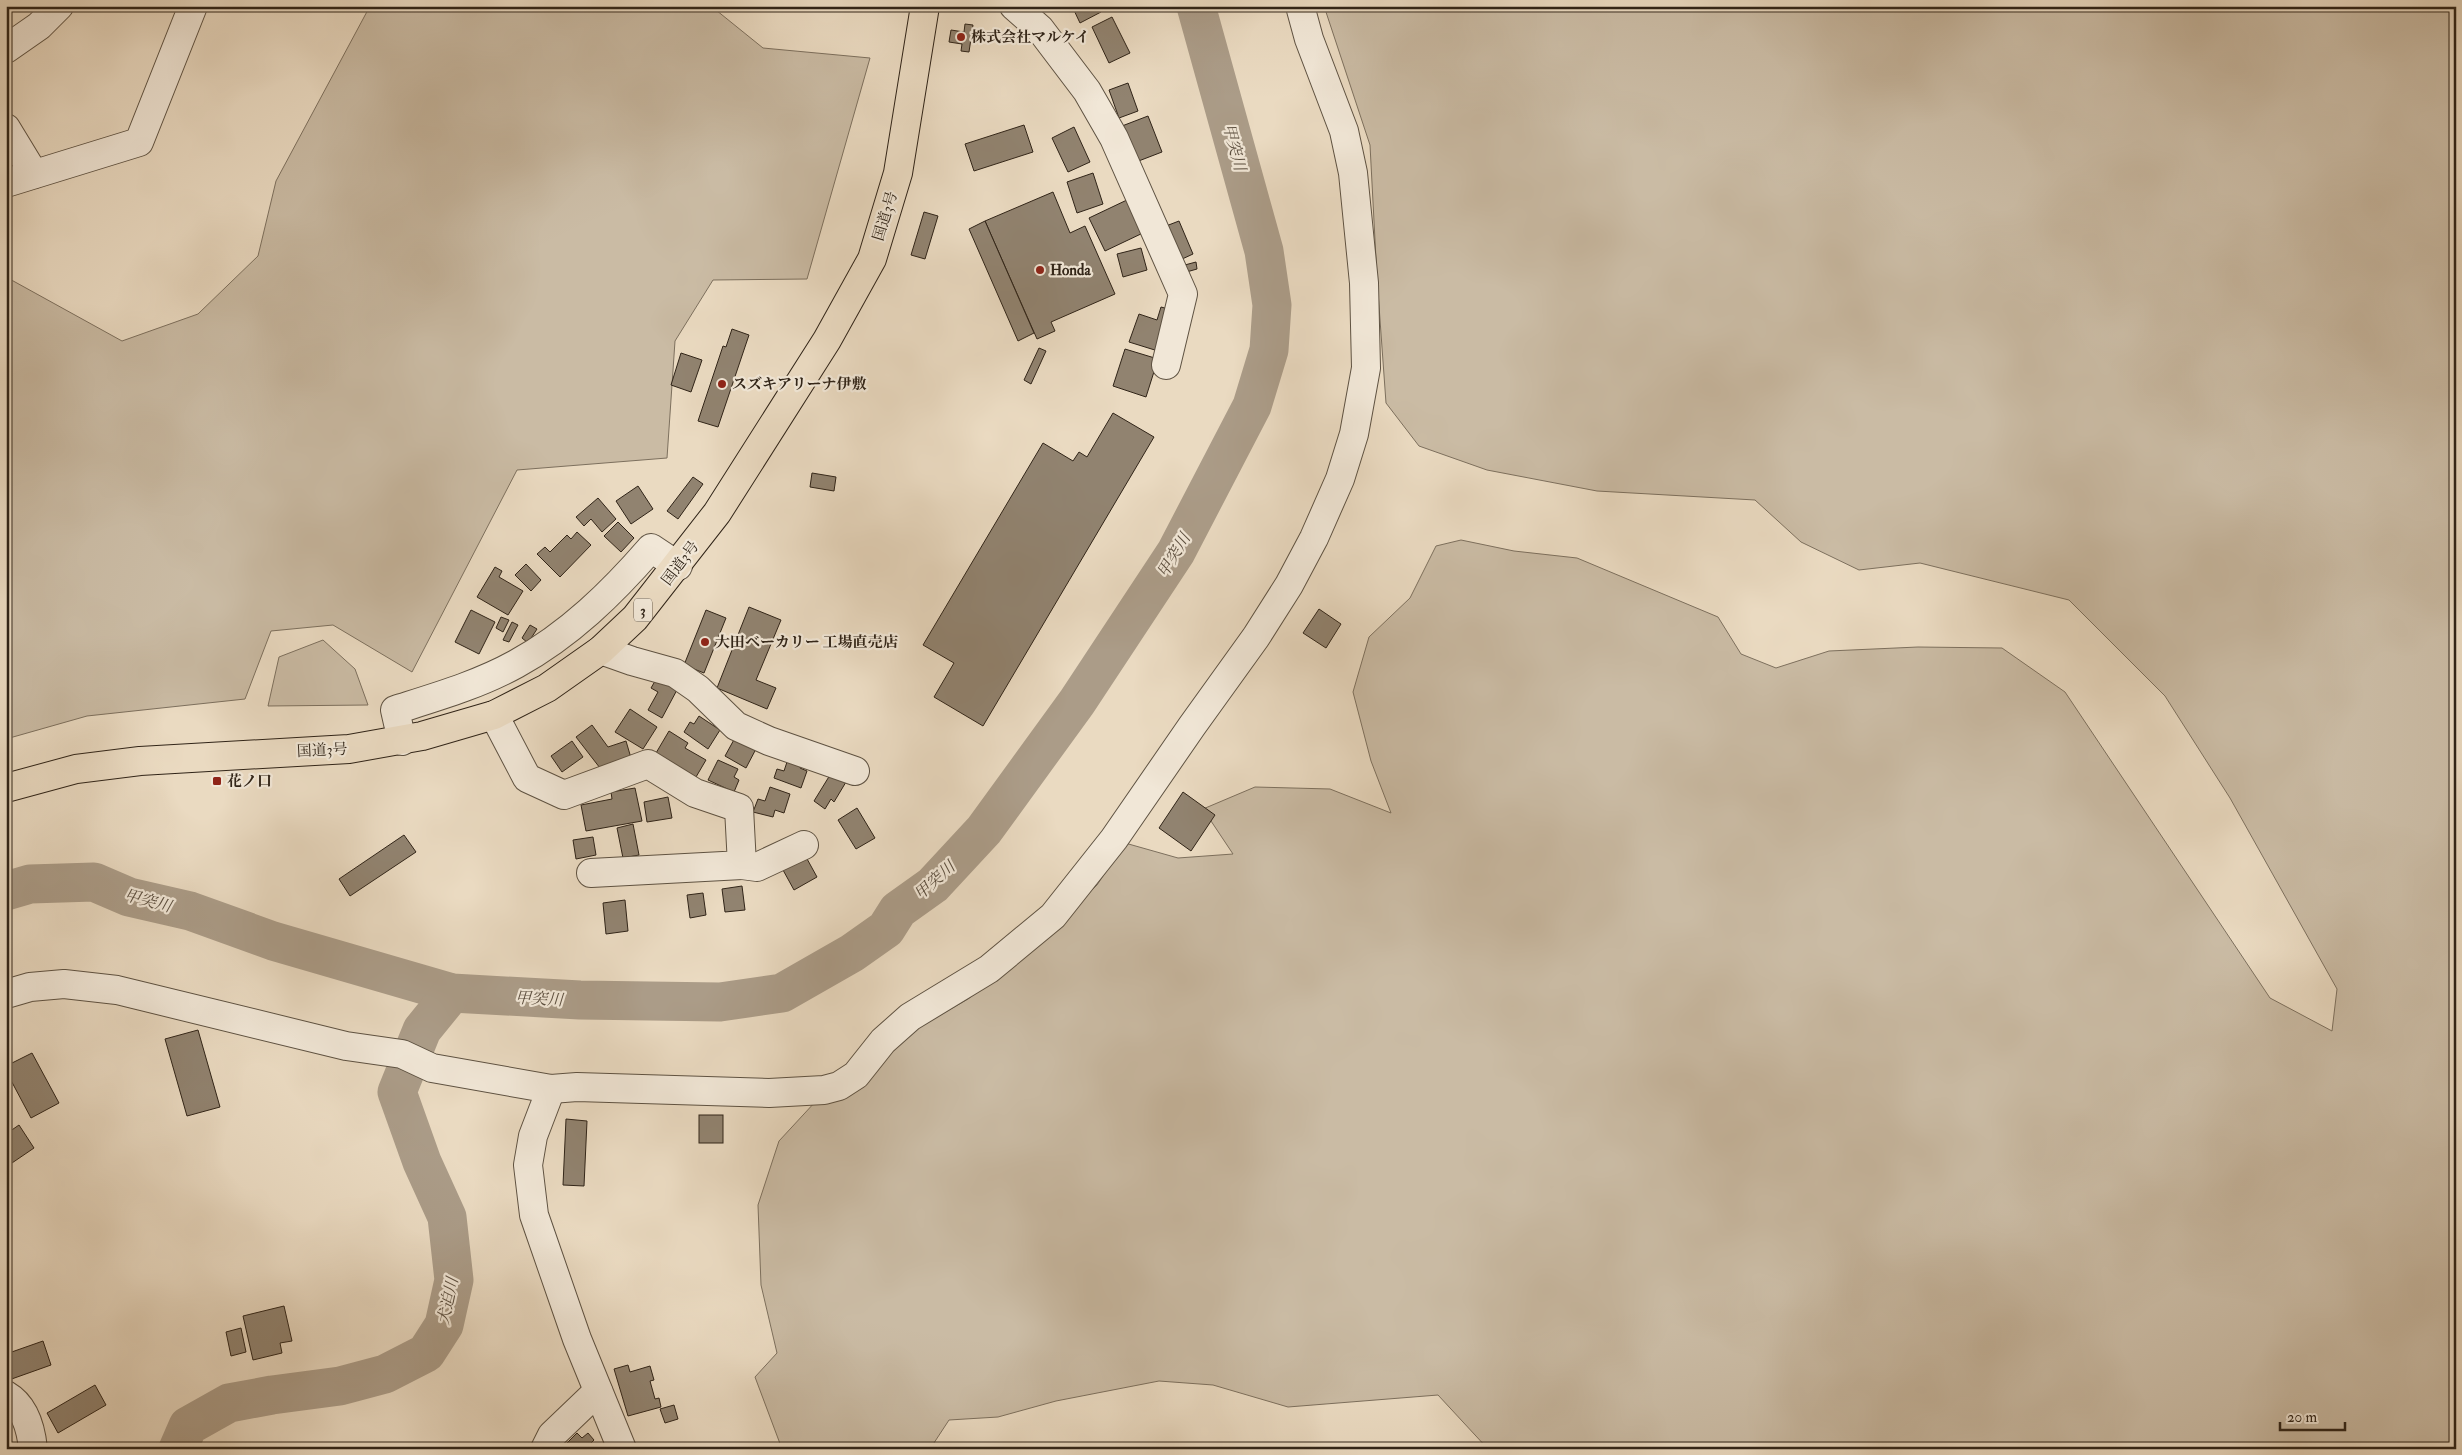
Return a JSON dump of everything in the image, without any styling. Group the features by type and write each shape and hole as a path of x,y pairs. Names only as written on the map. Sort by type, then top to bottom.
{"highway":[{"name":"国道3号","path":"6,788 76,769 140,760 349,749 402,740 462,726 494,715 547,688 600,650 635,618 678,566 717,513 827,340 872,259 898,172 925,6"}],"street":[{"path":"6,49 38,26 59,6"},
{"path":"6,184 139,142 192,6"},
{"path":"1014,6 1040,29 1087,91 1114,138 1183,294 1166,365"},
{"path":"6,994 30,987 64,984 101,987 346,1046 402,1054 432,1068 551,1089 577,1087 769,1093 824,1090 839,1086 856,1075 884,1042 910,1017 989,969 1053,916 1114,839 1256,636 1289,585 1314,538 1340,479 1354,434 1366,368 1364,292 1353,173 1344,131 1309,39 1300,6"},
{"path":"6,128 34,174"},
{"path":"402,740 395,710 464,688 516,664 569,629 620,585 652,548 678,566"},
{"path":"600,650 632,662 675,673 698,689 736,726 769,741 855,771"},
{"path":"494,715 527,778 564,795 648,764 695,793 738,808 742,865"},
{"path":"591,874 742,865 757,867 804,845"},
{"path":"551,1089 533,1136 528,1166 534,1215 577,1339 622,1449"},
{"path":"544,1449 552,1435 598,1391"},
{"path":"6,1395 15,1400 26,1416 33,1449"}],"shaded area":[{"path":"370,6 711,6 763,48 870,58 807,279 713,280 675,341 667,458 517,470 412,672 333,625 271,631 245,699 87,716 6,739 6,277 122,341 198,314 258,256 276,181"},
{"path":"1324,6 2456,6 2456,1449 1488,1449 1438,1395 1288,1407 1213,1385 1159,1381 1056,1401 998,1417 949,1420 930,1449 782,1449 755,1377 777,1353 761,1285 758,1205 779,1141 816,1101 909,1033 968,999 1032,950 1097,885 1125,843 1178,858 1233,854 1203,809 1255,787 1330,789 1391,813 1371,761 1353,692 1369,637 1410,598 1436,546 1461,540 1514,551 1577,558 1718,617 1741,654 1776,668 1829,651 1918,647 2002,648 2065,692 2270,998 2332,1031 2337,989 2230,798 2165,696 2069,600 1920,563 1859,570 1801,542 1755,500 1597,491 1487,470 1419,446 1386,403 1370,145"},
{"path":"323,640 355,669 368,705 268,706 279,657"}],"building":[{"path":"1072,6 1099,6 1101,12 1080,23"},
{"path":"1112,17 1130,53 1109,63 1092,27"},
{"name":"株式会社マルケイ","path":"965,24 973,25 969,52 961,51 962,44 949,42 951,30 964,32"},
{"path":"1128,83 1138,111 1119,118 1109,90"},
{"path":"1148,116 1162,152 1136,162 1122,126"},
{"path":"1024,125 1033,152 974,171 965,144"},
{"path":"1074,127 1090,162 1068,172 1052,138"},
{"path":"1093,173 1103,204 1077,213 1067,182"},
{"path":"1053,192 1070,233 1085,226 1115,294 1051,322 1055,331 1037,339 985,221"},
{"path":"1129,199 1145,232 1105,251 1089,218"},
{"path":"924,212 938,216 925,259 911,255"},
{"path":"985,221 1034,333 1018,341 969,229"},
{"path":"1179,221 1193,254 1180,260 1166,226"},
{"path":"1141,248 1147,270 1123,277 1117,254"},
{"path":"1196,262 1197,269 1183,273 1181,266"},
{"path":"1161,307 1172,310 1158,351 1129,342 1139,314 1157,320"},
{"name":"スズキアリーナ伊敷","path":"732,329 749,335 718,427 698,421 723,346 726,347"},
{"path":"1039,348 1046,351 1031,384 1024,380"},
{"path":"1125,349 1158,359 1146,397 1113,386"},
{"path":"681,353 702,360 691,392 671,385"},
{"path":"1113,413 1154,437 983,726 934,697 954,663 923,645 1043,443 1073,461 1079,452 1087,457"},
{"path":"812,473 836,477 834,491 810,487"},
{"path":"693,477 703,484 678,519 667,511"},
{"path":"638,486 653,509 631,524 616,501"},
{"path":"598,498 616,519 602,532 591,519 584,526 576,517"},
{"path":"618,522 634,538 621,552 604,536"},
{"path":"577,532 591,545 560,577 537,554 545,547 550,552 567,535 571,539"},
{"path":"526,564 541,580 531,591 515,575"},
{"path":"495,567 502,571 499,577 523,591 508,615 477,597"},
{"path":"749,607 781,620 756,680 776,688 767,709 717,688"},
{"path":"1319,609 1341,624 1326,648 1303,633"},
{"path":"471,610 495,622 479,654 455,642"},
{"name":"大田ベーカリー 工場直売店","path":"706,610 726,618 704,673 684,665"},
{"path":"501,617 509,620 503,632 496,628"},
{"path":"512,622 518,625 509,642 503,640"},
{"path":"530,625 537,629 528,643 522,638"},
{"path":"658,676 678,688 662,718 648,710 658,692 651,688"},
{"path":"630,709 657,727 643,749 615,732"},
{"path":"699,716 720,730 708,749 684,732 690,722 694,724"},
{"path":"592,725 608,747 626,741 631,758 600,768 576,737"},
{"path":"669,731 688,743 685,748 706,760 696,777 656,753"},
{"path":"736,736 757,747 746,768 725,756"},
{"path":"572,741 583,757 562,772 551,756"},
{"path":"788,759 801,764 800,768 807,771 801,788 774,778 777,769 784,771"},
{"path":"718,760 738,769 734,777 739,780 734,792 708,780"},
{"path":"830,775 846,782 834,802 831,799 825,809 814,801"},
{"path":"770,787 790,794 784,813 775,810 773,817 753,812 758,799 765,801"},
{"path":"635,788 642,821 586,831 581,805 612,799 611,792"},
{"path":"1183,792 1215,815 1191,851 1159,828"},
{"path":"668,797 672,818 647,822 644,802"},
{"path":"857,808 875,838 856,849 838,820"},
{"path":"633,824 639,855 623,858 617,828"},
{"path":"404,835 416,852 350,896 339,879"},
{"path":"593,837 596,855 576,859 573,840"},
{"path":"806,857 817,877 794,890 783,870"},
{"path":"742,886 745,910 725,912 722,889"},
{"path":"703,893 706,915 690,918 687,895"},
{"path":"625,900 628,931 606,934 603,903"},
{"path":"198,1030 220,1107 187,1116 165,1039"},
{"path":"32,1053 59,1103 31,1118 6,1071 6,1066"},
{"path":"699,1115 723,1115 723,1143 699,1143"},
{"path":"566,1119 587,1121 584,1186 563,1185"},
{"path":"19,1125 34,1148 9,1165 6,1160 6,1134"},
{"path":"284,1306 292,1341 280,1343 282,1353 253,1360 243,1316"},
{"path":"241,1328 246,1352 231,1356 226,1332"},
{"path":"43,1341 51,1365 6,1381 6,1354"},
{"path":"628,1365 630,1372 650,1366 654,1380 650,1381 655,1399 659,1398 661,1407 628,1416 614,1369"},
{"path":"95,1385 106,1405 58,1433 47,1413"},
{"path":"674,1405 678,1419 665,1423 660,1409"},
{"path":"577,1433 582,1438 588,1433 594,1440 589,1445 593,1449 561,1449"}],"waterway":[{"name":"甲突川","path":"6,891 30,884 94,882 129,897 190,911 273,941 452,993 580,1000 720,1002 782,993 852,953 886,929 898,910 933,885 984,830 1077,702 1176,552 1252,406 1269,350 1272,305 1264,251 1196,6"},
{"name":"犬迫川","path":"178,1449 188,1426 229,1403 340,1386 385,1374 426,1353 444,1325 454,1280 447,1217 422,1162 397,1092 422,1030 452,993"}],"place":[{"name":"株式会社マルケイ","path":"961,37"},
{"name":"Honda","path":"1040,270"},
{"name":"スズキアリーナ伊敷","path":"722,384"},
{"name":"大田ベーカリー 工場直売店","path":"705,642"},
{"name":"花ノ口","path":"217,781"}]}
